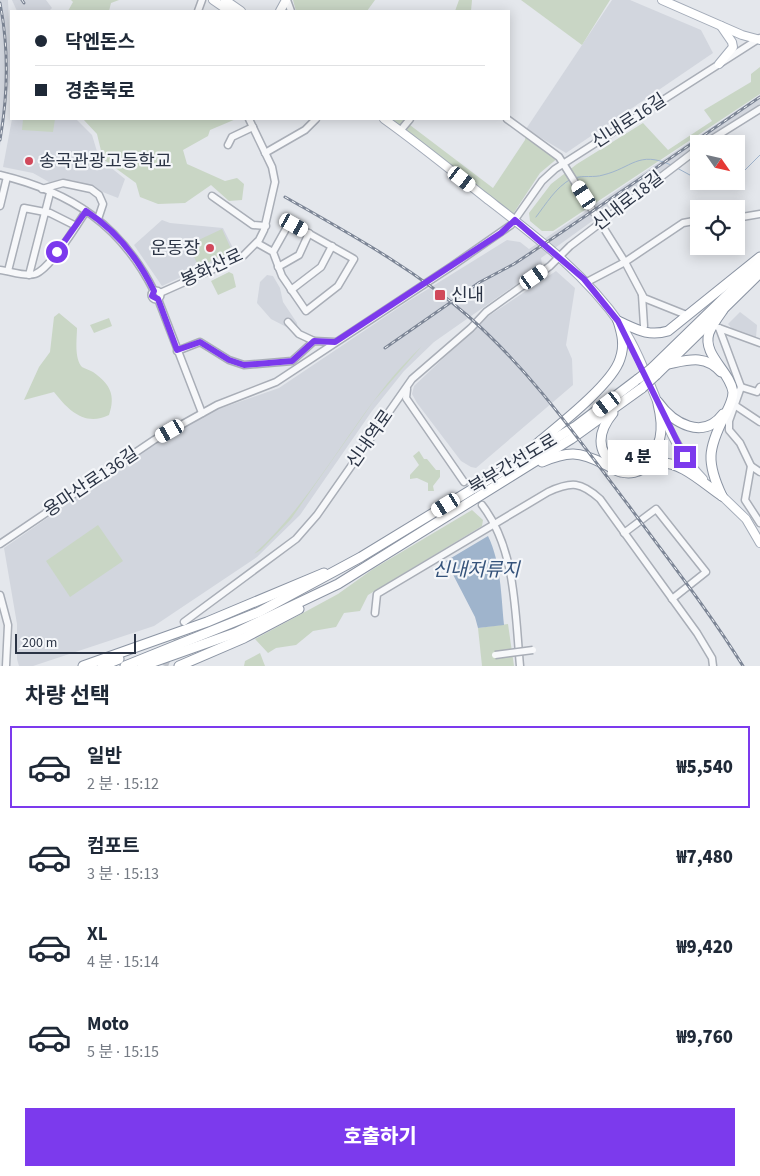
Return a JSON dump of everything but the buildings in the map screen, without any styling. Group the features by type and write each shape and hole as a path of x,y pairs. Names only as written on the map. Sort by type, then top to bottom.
{"highway":[{"path":"618,321 643,333 658,334 668,330 760,257"},
{"name":"북부간선도로","path":"142,666 235,633 338,584 623,402 760,263"},
{"name":"북부간선도로","path":"125,666 259,612 361,558 514,470 668,364 760,273"},
{"path":"722,496 710,469 710,458 713,442 730,405 732,390 727,377 711,352 708,342 712,329 723,310"},
{"path":"514,470 610,376 620,360 623,349 623,339 618,321"},
{"path":"658,402 672,418 694,428 706,426 717,421 728,403 729,395 726,382 719,370 711,364 694,359 668,364"},
{"path":"623,402 606,422 600,439 606,456 614,465 626,468 642,465 649,460 658,448 661,425 658,402"},
{"path":"514,470 565,454 583,454 620,472 641,472 650,466 667,463 678,467 722,496"},
{"path":"83,666 207,622 361,558"},
{"path":"179,666 284,618 338,584"},
{"path":"102,666 142,649 259,612"},
{"path":"148,666 157,661"}],"main road":[{"path":"213,0 228,10"},
{"path":"226,0 240,10"},
{"path":"662,0 720,25 759,39"},
{"path":"719,64 732,46 732,40 720,25"},
{"path":"385,120 515,220 587,282 618,321 685,457 694,470 746,519 760,543"}],"street":[{"name":"신내로16길","path":"515,220 545,177 563,163 759,39"},
{"path":"718,135 760,109"},
{"name":"봉화산로","path":"158,294 243,256 257,243 266,226 275,182 266,153 250,120"},
{"path":"266,153 304,131 315,120"},
{"path":"400,130 409,120"},
{"path":"508,120 563,163 602,223 644,298 684,314"},
{"path":"228,145 230,138 253,127"},
{"name":"신내로18길","path":"559,256 690,154"},
{"path":"0,175 50,192 86,211 112,230 134,255 158,294 177,350 202,413"},
{"path":"0,206 7,177"},
{"path":"42,189 63,183 91,189 99,196 102,204 98,219"},
{"path":"29,274 50,192"},
{"path":"212,196 253,225 266,226"},
{"path":"8,271 22,209 45,212 76,226"},
{"path":"0,270 29,274 43,268 86,211"},
{"path":"745,216 760,214"},
{"name":"용마산로136길","path":"0,544 6,542 113,466 202,413 276,382 480,247 515,220"},
{"path":"587,282 625,262 683,223 690,222"},
{"path":"257,243 272,252 278,268 306,311 338,286 354,259 294,225 289,226 272,252"},
{"path":"278,268 299,255 309,233"},
{"path":"291,290 321,267 332,246"},
{"name":"신내역로","path":"184,622 300,535 317,515 412,379 471,328 486,312 550,266 559,256"},
{"path":"642,294 644,326"},
{"path":"288,322 299,334 314,341 335,342"},
{"path":"760,343 719,328 741,387 729,430 740,443 752,466 760,472"},
{"path":"177,350 200,342 237,363 270,365 292,361 314,341"},
{"path":"412,379 406,398 464,482"},
{"path":"741,387 759,390"},
{"path":"736,406 760,422"},
{"path":"752,466 745,500 760,523"},
{"path":"375,613 377,594 548,492 569,484 582,485 600,500 672,599 712,658 713,666"},
{"path":"482,505 495,522 503,541 508,565 520,666"},
{"path":"624,533 656,509 706,572 672,599"},
{"path":"0,595 8,625 6,666"},
{"path":"495,655 533,650"}],"shaded area":[{"path":"0,0 8,0 10,77 0,146"},
{"path":"12,0 46,0 52,8 50,10 17,10"},
{"path":"612,0 630,0 701,30 713,53 566,153 526,129"},
{"path":"760,95 760,108 714,135 700,135"},
{"path":"12,120 77,120 92,135 99,158 125,179 118,198 72,180 49,182 33,173 3,167"},
{"path":"690,142 690,150 541,258 542,265 534,272 434,342 404,371 372,411 300,515 257,557 154,626 33,666 19,666 17,659 17,624 4,548 141,453 213,411 279,388 407,302 507,240 520,242 529,249"},
{"path":"162,220 170,223 223,228 235,252 162,286 134,245"},
{"path":"556,271 575,288 566,345 572,359 573,385 476,468 471,467 461,461 417,403 412,394 414,386 487,317"},
{"path":"267,275 273,276 280,288 283,302 297,323 298,333 271,319 257,303 260,282"},
{"path":"740,312 757,325 756,338 734,331 728,324"}],"green space":[{"path":"71,0 119,0 111,3 109,10 69,10 73,2"},
{"path":"293,0 375,0 368,10 296,10"},
{"path":"459,0 472,0 471,10 455,10"},
{"path":"521,0 610,0 582,45"},
{"path":"760,67 760,94 698,135 691,135 712,121 704,110 751,82 751,74"},
{"path":"23,120 55,120 53,132 22,130"},
{"path":"84,120 234,120 210,130 208,136 183,150 187,164 225,181 237,178 244,184 242,200 229,201 211,185 185,203 158,204 140,197 136,183 103,159 97,134"},
{"path":"389,120 403,120 493,188 525,140 526,134 559,157 540,173 513,214"},
{"path":"643,123 668,150 690,136 690,140 553,231 542,231 530,221 529,213 551,184 577,164"},
{"name":"운동장","path":"222,229 232,251 199,267 188,245"},
{"path":"229,272 233,274 236,287 218,295 211,281"},
{"path":"59,313 77,328 76,348 79,363 82,367 99,376 110,390 112,402 109,415 92,419 85,418 65,405 54,392 24,400 39,367 50,352 54,317"},
{"path":"109,318 112,326 94,333 90,325"},
{"path":"422,346 374,401 399,370"},
{"path":"371,405 291,519 261,550 254,554 299,505"},
{"path":"419,451 424,459 427,459 436,470 440,470 440,477 433,486 434,491 428,491 428,483 417,478 410,479 410,475 419,465 413,456"},
{"path":"472,510 483,520 482,526 368,595 360,611 344,613 336,627 313,631 296,645 276,648 268,653 255,639 338,594 373,569"},
{"path":"98,525 123,561 70,597 46,561"},
{"path":"508,624 514,666 482,666 478,628"},
{"path":"260,653 265,666 244,666 245,661"}],"water":[{"name":"신내저류지","path":"488,536 498,568 504,625 478,628 475,617 446,561"}],"waterway":[{"path":"745,170 760,155"},
{"path":"575,178 603,175 643,160 651,159 671,165"},
{"path":"677,168 690,175"},
{"path":"536,217 556,191 571,179"}],"tunnel":[{"path":"165,666 180,630"}],"railway":[{"path":"0,3 6,54 5,106 0,140"},
{"path":"385,348 480,282 514,264 559,234 760,97"},
{"path":"285,197 403,267 447,299 491,337 573,431 688,585 743,666"}],"place":[{"name":"송곡관광고등학교","path":"29,161"},
{"name":"운동장","path":"210,248"},
{"name":"신내","path":"440,295"}],"route":[{"path":"57,252 86,211 112,230 135,258 154,291 152,293 153,299 158,299 177,350 200,342 237,363 244,365 270,365 292,361 314,341 335,342 501,233 515,220 584,279 618,321 685,457"}]}
